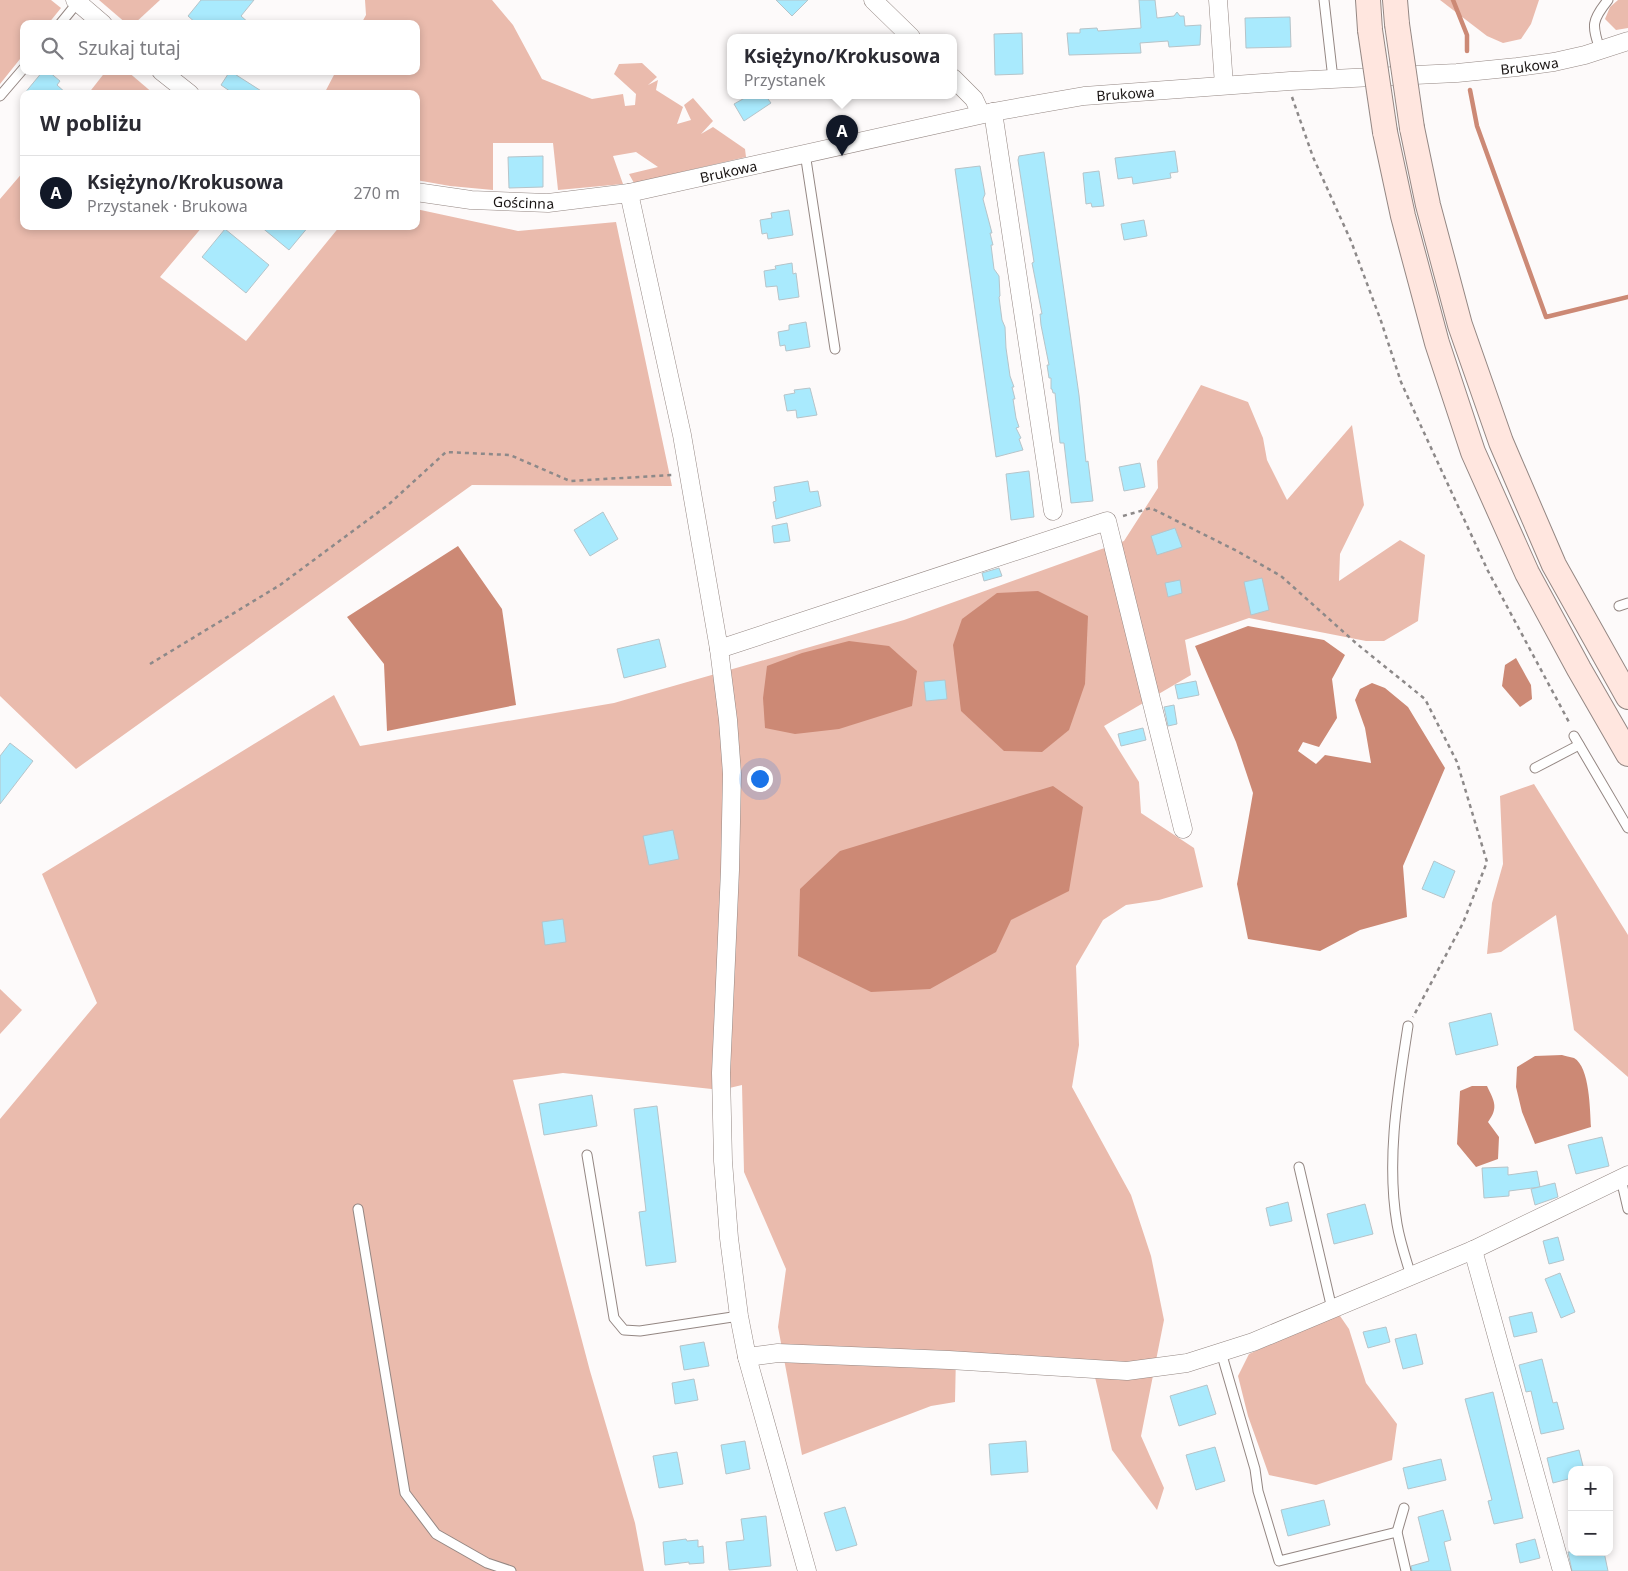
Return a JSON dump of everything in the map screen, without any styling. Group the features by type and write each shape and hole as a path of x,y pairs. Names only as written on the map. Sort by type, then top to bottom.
{"main road":[{"path":"1368,0 1370,30 1385,132 1402,216 1434,334 1473,452 1528,573 1579,669 1628,754"},
{"path":"1395,0 1412,128 1428,206 1460,325 1501,442 1554,565 1628,696"}],"street":[{"path":"873,0 908,34"},
{"path":"1218,0 1224,85"},
{"path":"76,1 98,20"},
{"name":"Brukowa","path":"629,193 987,113 1084,96 1224,85 1457,73 1517,67 1554,62 1628,41"},
{"path":"166,75 185,90"},
{"path":"957,82 987,113 1053,511"},
{"name":"Gościnna","path":"420,193 471,200 548,203 629,193"},
{"path":"629,193 682,435 719,649 728,720 732,774 730,870 721,1073 729,1238 739,1316 747,1357 807,1571"},
{"path":"719,649 1107,521 1183,829"},
{"path":"747,1357 778,1353 949,1360 1127,1371 1187,1362 1253,1342 1473,1250 1624,1177"},
{"path":"1473,1250 1562,1571"}],"lane":[{"path":"1324,0 1333,79"},
{"path":"1600,50 1594,24 1599,11 1608,0"},
{"path":"63,20 76,1"},
{"path":"0,96 20,73"},
{"path":"805,153 835,349"},
{"path":"1574,736 1628,828"},
{"path":"1535,768 1579,745"},
{"path":"1408,1026 1397,1098 1392,1172 1397,1224 1411,1276"},
{"path":"587,1155 614,1318 624,1330 640,1331 739,1316"},
{"path":"1299,1167 1332,1309"},
{"path":"1624,1177 1628,1209"},
{"path":"358,1209 405,1493 436,1534 486,1563 511,1571"},
{"path":"1221,1352 1255,1469 1258,1491 1279,1562 1397,1532"},
{"path":"1404,1508 1397,1532 1406,1571"}],"path":[{"path":"1290,81 1296,112 1313,157 1351,241 1381,320 1401,382 1488,571 1567,718 1574,736"},
{"path":"150,664 280,585 388,505 446,452 510,454 570,481 677,475"},
{"path":"1107,521 1151,508 1245,555 1281,576 1357,644 1425,699 1457,762 1487,862 1463,923 1408,1026"}],"shaded area":[{"path":"0,0 51,0 61,8 51,20 20,20 20,59 0,84"},
{"path":"99,0 160,0 138,20 122,20"},
{"path":"365,0 492,0 513,25 542,79 592,99 623,94 625,106 635,105 636,94 614,74 619,64 642,63 657,77 648,85 658,80 656,90 683,107 677,124 691,120 684,105 693,98 713,121 701,134 713,127 745,149 746,157 634,183 629,174 658,167 636,152 613,156 623,184 558,190 553,143 493,143 493,190 420,181 420,90 326,90 334,75 420,75 420,20 363,20 366,15"},
{"path":"1440,0 1539,0 1531,24 1521,39 1503,43 1487,36"},
{"path":"1618,0 1628,0 1628,28 1616,30 1605,19 1610,7"},
{"path":"103,75 132,75 149,90 91,90"},
{"path":"20,176 20,230 200,230 160,277 246,341 337,230 420,230 420,210 518,231 616,222 672,486 472,485 76,769 0,696 0,199"},
{"path":"1201,385 1248,402 1263,438 1267,460 1287,500 1352,425 1364,505 1340,554 1339,581 1400,540 1425,555 1418,621 1384,641 1366,641 1249,618 1185,640 1191,675 1104,726 1139,782 1141,813 1194,848 1203,887 1159,900 1126,905 1103,920 1076,966 1079,1045 1072,1087 1131,1195 1151,1256 1164,1320 1141,1436 1164,1488 1157,1510 1112,1450 1091,1360 956,1354 955,1402 931,1406 802,1455 778,1327 786,1269 744,1172 742,1085 721,1090 563,1073 513,1080 590,1371 635,1523 644,1571 0,1571 0,1119 97,1003 42,874 334,695 360,746 614,703 904,620 1124,541 1158,488 1157,461"},
{"path":"458,546 502,609 516,705 387,731 384,664 347,617"},
{"path":"1038,591 1088,616 1085,684 1069,730 1042,752 1004,751 961,711 953,645 962,619 997,593"},
{"path":"1248,626 1324,640 1345,655 1332,679 1337,718 1319,747 1303,742 1298,751 1316,764 1325,755 1371,763 1365,728 1355,700 1360,689 1372,683 1385,688 1408,707 1445,768 1403,866 1407,917 1360,930 1320,951 1248,939 1237,884 1253,793 1236,742 1195,646"},
{"path":"849,641 889,646 917,671 912,706 839,729 795,734 765,728 763,698 767,666 802,653"},
{"path":"1516,658 1531,685 1532,699 1520,707 1502,686 1505,665"},
{"path":"1534,784 1628,935 1628,1077 1574,1030 1556,915 1501,952 1487,954 1492,903 1503,864 1500,796"},
{"path":"1053,786 1083,807 1069,891 1011,920 996,952 930,989 871,992 798,956 800,889 840,851"},
{"path":"0,989 22,1010 0,1034"},
{"path":"1562,1055 1574,1058 1583,1070 1588,1090 1591,1127 1535,1144 1522,1112 1516,1087 1517,1067 1535,1056"},
{"path":"1472,1086 1487,1086 1494,1104 1493,1112 1488,1122 1499,1137 1498,1159 1476,1167 1457,1144 1460,1091"},
{"path":"1338,1313 1349,1329 1366,1383 1397,1424 1392,1460 1316,1485 1269,1475 1248,1416 1238,1376 1249,1354"}],"building":[{"path":"201,0 254,0 241,16 246,20 192,20 188,16"},
{"path":"776,0 808,0 792,16"},
{"path":"1139,0 1155,0 1157,18 1174,16 1177,12 1180,16 1184,16 1185,26 1201,25 1200,45 1169,47 1168,41 1140,43 1141,53 1069,55 1067,33 1080,33 1080,29 1097,28 1098,31 1141,28"},
{"path":"1290,17 1291,47 1246,48 1245,18"},
{"path":"1022,33 1023,74 995,75 994,34"},
{"path":"40,75 53,75 60,81 57,85 63,90 27,90"},
{"path":"227,75 236,75 260,90 228,90 221,85"},
{"path":"743,99 768,99 771,103 744,121 734,104"},
{"path":"1175,151 1178,172 1170,173 1171,178 1133,184 1132,177 1118,179 1115,158"},
{"path":"1044,152 1079,395 1086,462 1088,461 1093,501 1071,503 1064,443 1060,443 1055,393 1051,389 1051,378 1049,378 1047,365 1049,365 1041,325 1040,314 1042,314 1032,263 1034,262 1018,160 1019,156"},
{"path":"543,156 543,187 509,188 508,157"},
{"path":"980,166 985,194 983,199 992,233 990,233 993,245 991,245 994,269 999,276 1002,320 1005,327 1010,376 1014,387 1012,387 1015,399 1013,399 1019,427 1016,428 1021,438 1019,439 1023,450 996,457 955,169"},
{"path":"1099,171 1104,206 1092,207 1091,203 1086,204 1083,173"},
{"path":"789,210 793,235 768,239 767,233 762,234 760,220 772,218 771,213"},
{"path":"1144,220 1147,236 1124,240 1121,224"},
{"path":"224,230 226,230 269,265 246,293 202,257"},
{"path":"265,230 306,230 289,250"},
{"path":"792,263 793,274 796,273 799,297 779,300 777,286 766,287 764,271 776,269 775,266"},
{"path":"806,322 810,347 786,351 785,345 780,346 778,332 789,330 789,325"},
{"path":"810,388 817,415 797,418 796,410 787,411 784,395 795,393 794,390"},
{"path":"1140,463 1145,487 1124,491 1119,467"},
{"path":"1029,471 1034,517 1011,520 1006,474"},
{"path":"808,481 810,492 818,491 821,506 776,519 773,502 776,501 774,487"},
{"path":"603,512 618,539 590,556 574,530"},
{"path":"787,523 790,541 774,543 772,526"},
{"path":"1175,528 1182,547 1157,555 1151,536"},
{"path":"999,568 1002,576 984,581 982,573"},
{"path":"1262,578 1269,610 1251,615 1244,582"},
{"path":"1180,580 1182,593 1168,597 1165,583"},
{"path":"659,639 666,667 624,678 617,649"},
{"path":"945,680 947,699 926,701 924,682"},
{"path":"1196,681 1199,695 1178,699 1175,685"},
{"path":"1174,705 1177,724 1168,726 1164,707"},
{"path":"1143,728 1146,740 1121,746 1118,734"},
{"path":"10,743 33,761 0,804 0,756"},
{"path":"673,830 679,859 649,865 643,836"},
{"path":"1434,861 1455,871 1444,898 1422,889"},
{"path":"563,919 566,942 545,945 542,922"},
{"path":"1491,1013 1498,1045 1456,1055 1449,1023"},
{"path":"592,1095 597,1126 544,1135 539,1104"},
{"path":"657,1106 676,1262 646,1266 639,1212 646,1211 634,1109"},
{"path":"1602,1137 1609,1166 1576,1174 1568,1145"},
{"path":"1508,1167 1508,1175 1537,1171 1540,1187 1509,1191 1509,1196 1484,1198 1482,1168"},
{"path":"1555,1183 1558,1197 1535,1205 1531,1189"},
{"path":"1288,1202 1292,1221 1270,1226 1266,1208"},
{"path":"1365,1204 1373,1234 1334,1244 1327,1214"},
{"path":"1558,1237 1564,1260 1549,1264 1543,1241"},
{"path":"1560,1273 1575,1312 1561,1318 1545,1279"},
{"path":"1532,1312 1537,1332 1514,1337 1509,1317"},
{"path":"1386,1327 1390,1342 1368,1348 1363,1332"},
{"path":"1416,1334 1423,1364 1403,1369 1395,1339"},
{"path":"704,1342 709,1366 684,1370 680,1346"},
{"path":"1542,1359 1553,1403 1557,1402 1564,1429 1541,1434 1531,1391 1526,1392 1519,1365"},
{"path":"694,1379 698,1400 675,1404 672,1383"},
{"path":"1207,1385 1216,1414 1179,1426 1170,1396"},
{"path":"1493,1392 1523,1518 1494,1524 1488,1501 1492,1500 1465,1399"},
{"path":"745,1441 750,1469 726,1474 721,1445"},
{"path":"1026,1441 1028,1472 991,1475 989,1444"},
{"path":"1215,1447 1225,1481 1196,1490 1186,1455"},
{"path":"1579,1450 1583,1466 1568,1466 1568,1479 1553,1483 1547,1458"},
{"path":"677,1452 683,1484 659,1488 653,1456"},
{"path":"1441,1459 1446,1480 1408,1489 1403,1468"},
{"path":"1324,1500 1330,1525 1288,1536 1281,1510"},
{"path":"845,1507 857,1545 836,1551 824,1513"},
{"path":"1443,1510 1451,1540 1444,1542 1451,1571 1412,1571 1411,1566 1429,1561 1418,1517"},
{"path":"766,1516 771,1566 729,1570 726,1542 744,1540 741,1519"},
{"path":"686,1539 687,1541 698,1540 698,1547 703,1546 704,1563 689,1564 689,1562 665,1565 663,1542"},
{"path":"1535,1539 1540,1558 1520,1563 1516,1544"},
{"path":"1569,1556 1605,1556 1608,1571 1572,1571"}],"waterway":[{"path":"1453,0 1467,35 1467,51"},
{"path":"1470,90 1477,126 1546,317 1628,297"}],"place":[{"name":"Księżyno/Krokusowa","path":"842,156"}]}
